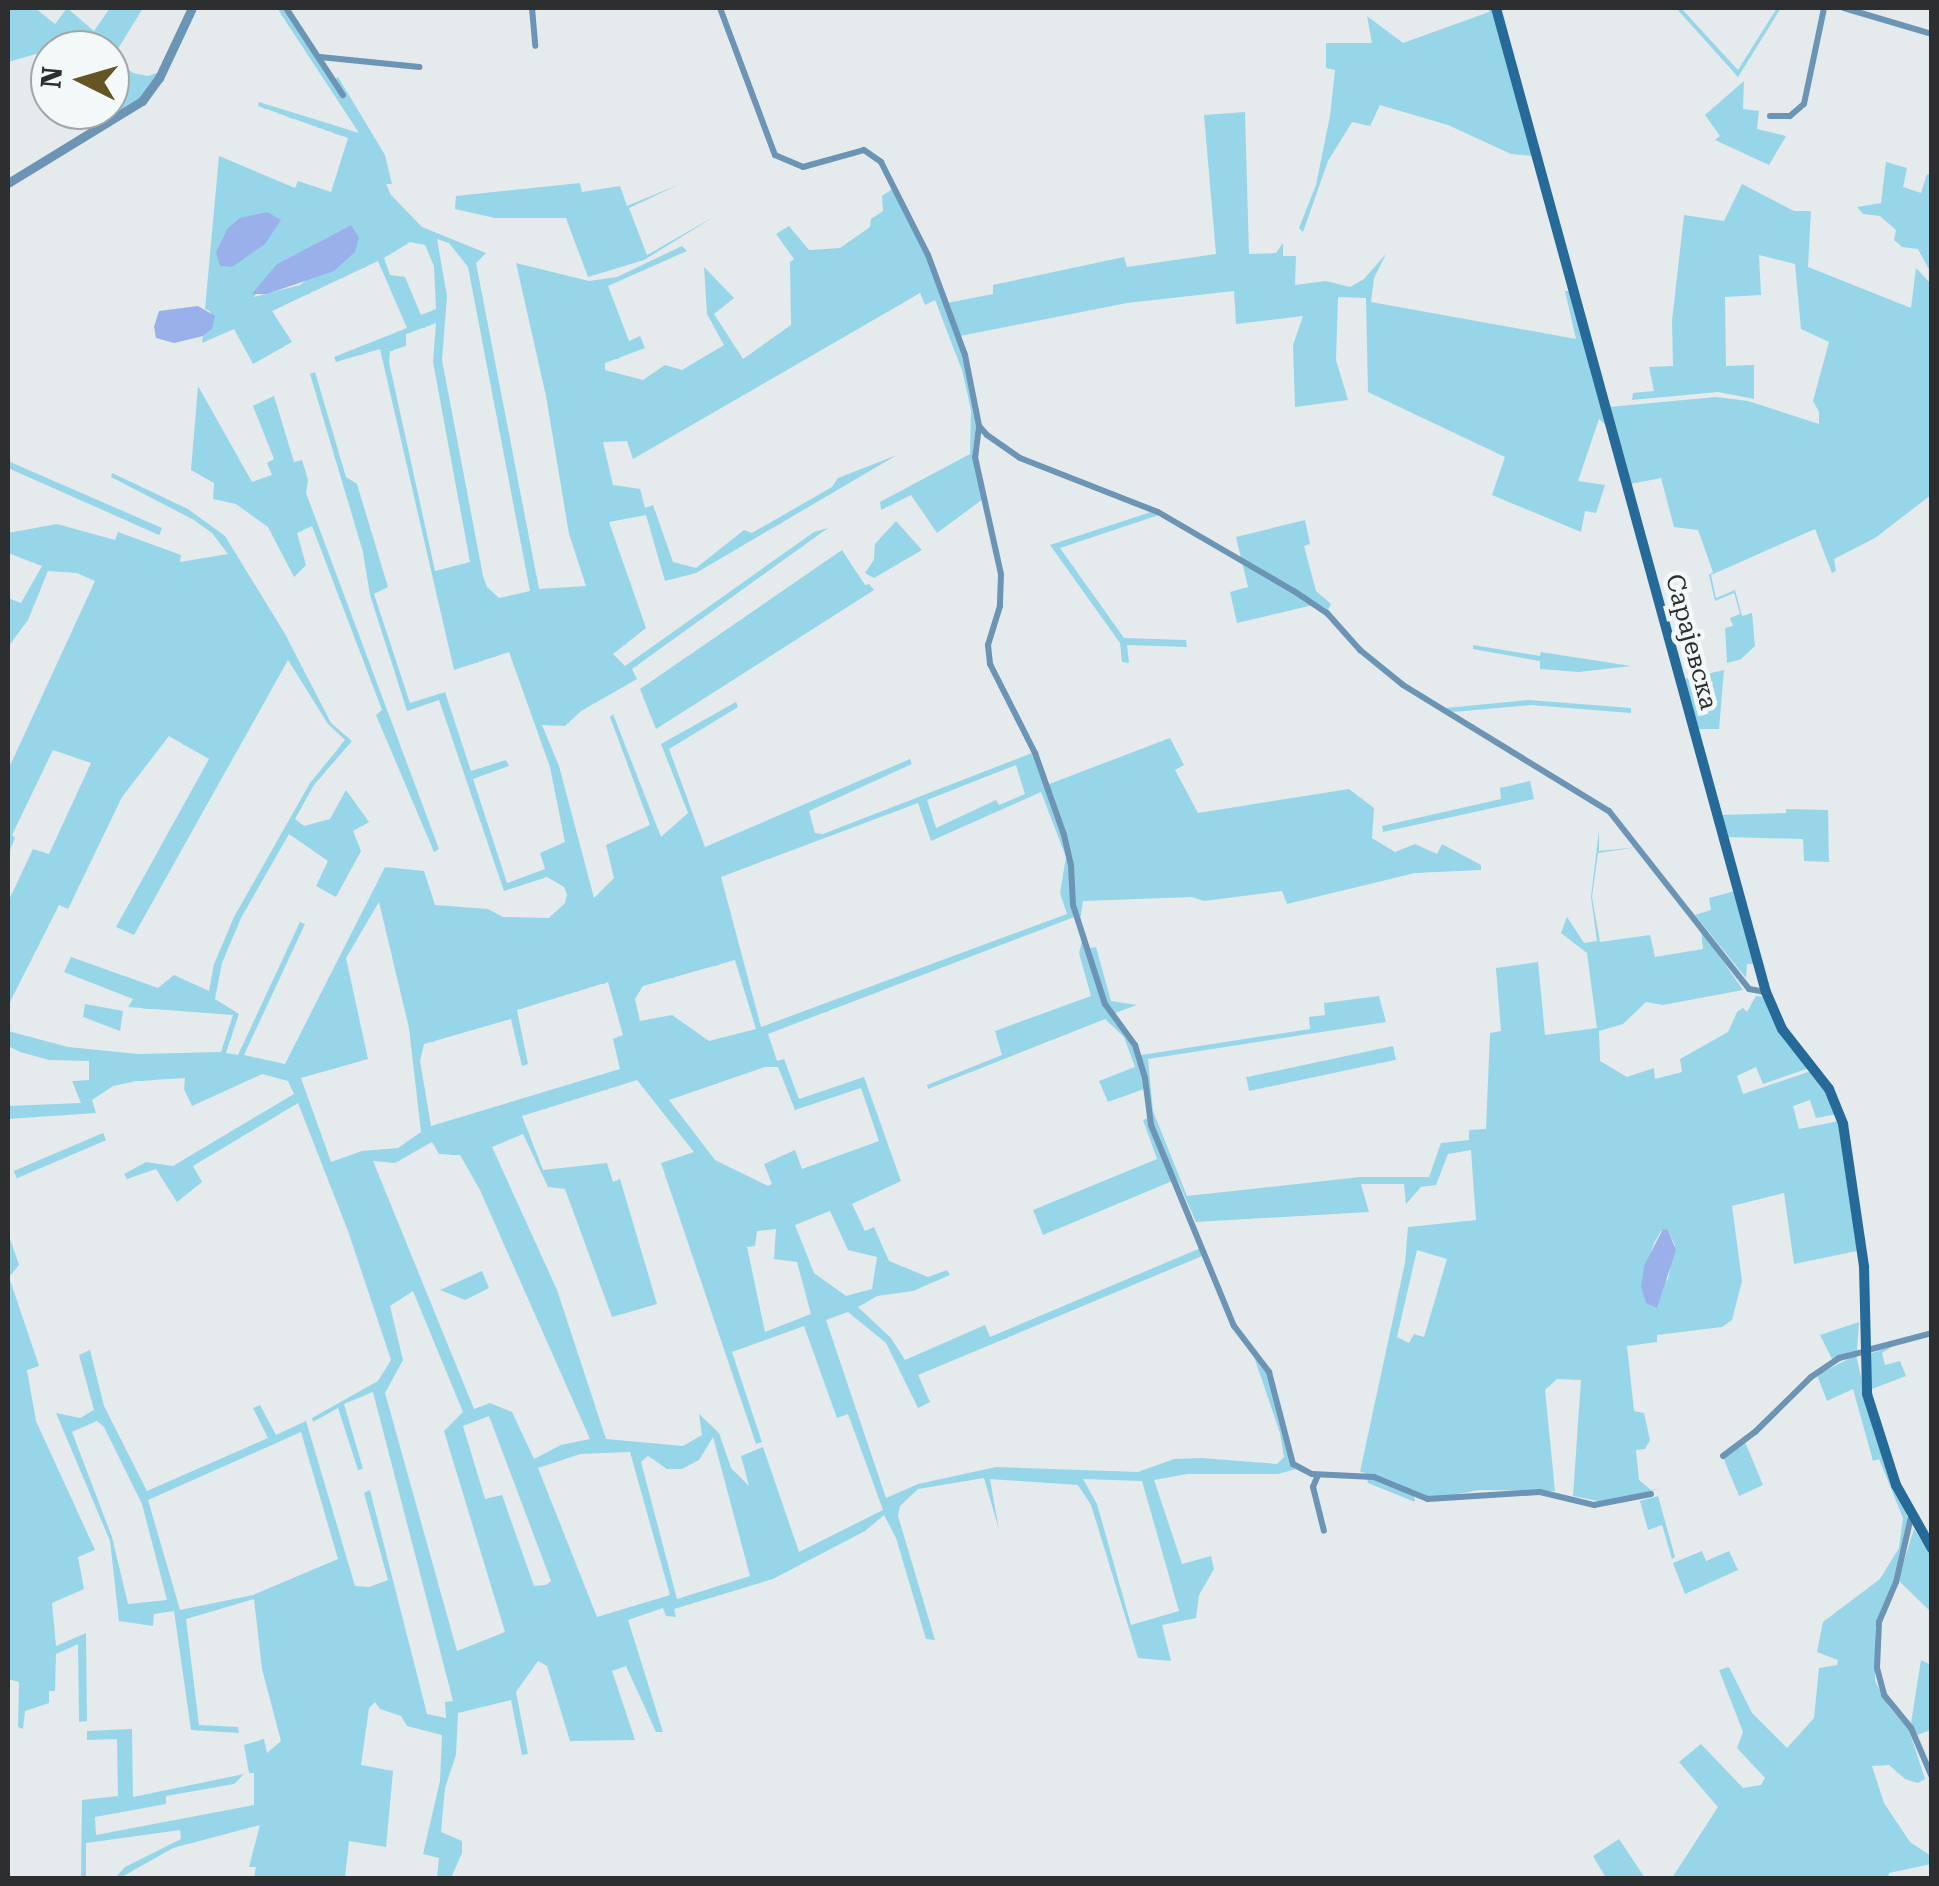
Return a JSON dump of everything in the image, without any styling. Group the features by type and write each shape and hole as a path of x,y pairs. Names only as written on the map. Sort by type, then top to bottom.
{"main road":[{"name":"Сарајевска","path":"1496,8 1766,992 1782,1029 1829,1089 1843,1124 1864,1267 1862,1351 1870,1409 1911,1517 1932,1550"}],"street":[{"path":"8,183 142,101 159,78 192,8"},
{"path":"286,8 343,95"},
{"path":"532,8 535,46"},
{"path":"720,8 780,160 809,167 858,150 872,153 881,162 920,235 965,355 979,426 974,457 1001,574 1000,606 988,646 990,664 1028,738 1060,822 1070,858 1077,919 1108,1011 1139,1057 1151,1125 1234,1326 1269,1372 1290,1459 1307,1472 1374,1477 1428,1499 1540,1492 1594,1505 1651,1494"},
{"path":"1770,116 1790,116 1804,104 1824,8"},
{"path":"1844,8 1932,34"},
{"path":"319,57 420,67"},
{"path":"979,426 1020,458 1136,501 1294,591 1327,613 1360,650 1403,685 1620,822 1748,989 1766,992"},
{"path":"1723,1456 1826,1366 1862,1351 1932,1333"},
{"path":"1321,1473 1313,1487 1324,1531"},
{"path":"1911,1517 1896,1582 1879,1622 1878,1668 1884,1696 1911,1728 1932,1776"}],"shaded area":[{"path":"8,8 35,8 55,24 67,8 93,30 30,30 30,56 8,62"},
{"path":"110,8 143,8 130,30 95,30"},
{"path":"277,8 284,8 332,81 338,77 385,155 392,184 386,184 391,195 422,227 486,253 476,263 539,589 586,586 569,534 546,396 516,263 589,281 617,277 682,246 687,251 608,286 629,341 640,336 645,348 605,363 605,370 643,380 665,365 682,370 724,345 707,314 704,267 734,298 714,314 743,359 791,325 790,262 794,259 776,234 789,226 809,250 840,248 870,227 871,219 883,211 882,196 894,188 916,229 967,364 976,423 973,453 983,499 937,533 911,495 881,510 880,502 970,454 971,410 962,370 935,300 925,305 920,293 633,459 627,441 603,442 613,485 640,489 645,508 653,505 673,562 696,568 744,530 752,533 832,487 838,478 897,455 696,573 665,581 646,515 609,522 646,628 613,654 625,666 814,532 828,528 632,669 637,679 581,711 565,726 542,725 559,766 594,898 614,878 606,845 650,825 610,717 613,714 661,837 688,813 661,744 736,702 738,707 669,749 705,847 910,759 912,764 809,811 815,833 823,834 1032,753 1044,786 1170,738 1184,765 1175,770 1198,813 1349,789 1374,808 1372,838 1395,852 1415,844 1437,854 1442,844 1481,865 1481,870 1415,873 1287,904 1282,891 1204,901 1192,897 1083,901 1080,921 1077,916 768,1034 777,1061 784,1059 799,1099 864,1077 901,1181 852,1204 865,1231 874,1227 889,1261 928,1277 947,1270 950,1275 913,1291 877,1296 858,1307 891,1338 905,1360 985,1325 990,1337 1203,1247 1207,1254 918,1375 930,1402 918,1408 886,1343 848,1312 826,1320 886,1498 918,1484 996,1467 1138,1472 1174,1459 1202,1458 1277,1464 1284,1457 1280,1433 1251,1348 1263,1362 1296,1469 1278,1474 1187,1474 1154,1480 1182,1564 1211,1556 1214,1569 1199,1595 1196,1618 1162,1625 1171,1661 1138,1658 1091,1505 1078,1485 990,1479 999,1530 984,1478 918,1489 900,1506 898,1516 935,1640 926,1639 896,1538 884,1515 865,1531 773,1579 674,1609 676,1617 666,1616 663,1608 628,1620 663,1732 656,1732 626,1666 612,1671 635,1740 570,1741 547,1666 538,1661 516,1692 528,1754 522,1755 511,1700 458,1713 456,1755 445,1788 441,1832 462,1841 462,1853 451,1878 437,1878 439,1858 423,1854 440,1781 442,1735 407,1726 401,1716 380,1709 375,1702 369,1708 361,1765 393,1771 386,1847 349,1841 345,1878 254,1878 256,1867 249,1867 260,1825 173,1848 120,1878 115,1878 125,1867 181,1839 180,1830 86,1843 86,1878 81,1878 82,1800 118,1796 117,1739 87,1740 87,1731 132,1729 133,1797 244,1774 234,1784 166,1796 166,1804 95,1817 96,1835 254,1805 254,1773 249,1773 244,1745 264,1739 267,1753 281,1741 262,1669 254,1599 186,1619 199,1725 238,1727 239,1733 191,1730 174,1611 154,1614 153,1626 119,1621 110,1541 56,1413 80,1418 94,1410 79,1355 90,1350 104,1406 147,1491 268,1438 253,1408 260,1405 276,1435 306,1421 355,1586 369,1587 388,1580 364,1493 370,1490 427,1714 446,1718 445,1702 453,1701 373,1392 344,1404 363,1469 358,1470 338,1408 313,1422 312,1418 378,1381 391,1360 348,1231 298,1103 193,1166 202,1182 177,1202 156,1169 127,1179 124,1174 146,1162 173,1166 294,1094 288,1081 262,1074 192,1106 184,1089 185,1078 136,1081 113,1086 92,1100 96,1113 8,1119 8,1106 81,1103 72,1081 89,1080 89,1061 49,1060 20,1052 8,1046 8,1031 68,1047 138,1054 221,1052 233,1015 128,1007 133,999 64,972 71,957 158,988 174,975 209,991 214,964 234,917 310,783 345,740 328,724 288,660 134,935 116,927 209,759 169,736 122,797 68,909 59,905 8,1006 8,902 33,849 49,854 91,763 53,750 12,835 15,838 8,855 8,770 95,581 77,573 48,571 28,620 8,647 8,598 21,603 42,566 8,553 8,533 57,524 115,540 118,532 181,555 180,562 228,554 212,533 194,520 111,477 112,473 188,509 225,536 285,634 331,723 352,741 314,785 295,819 304,826 330,819 346,790 369,822 353,831 361,851 336,897 316,886 328,861 289,834 241,918 222,963 215,999 239,1014 226,1053 238,1055 300,922 305,924 244,1055 285,1064 385,867 424,871 435,905 488,909 503,917 549,918 565,903 564,887 547,877 504,891 439,700 407,711 370,595 363,552 310,374 315,372 346,477 357,484 388,587 374,594 410,703 445,692 471,771 506,760 509,766 473,779 507,883 545,869 540,853 565,842 550,767 509,652 454,670 380,349 336,362 334,357 407,328 378,261 272,311 292,342 253,364 234,329 202,343 203,336 212,329 210,311 205,309 219,156 295,188 298,181 331,192 348,138 258,106 259,102 359,133","holes":["351,225 359,237 300,285 254,297 277,264","437,239 449,243 468,267 530,591 499,598 487,587 442,360 447,296","410,242 425,245 434,266 436,309 421,315 405,277 390,275 384,258","436,323 433,362 470,562 435,571 389,362 390,351 406,346 406,334","1016,765 1025,794 999,805 996,800 936,828 927,800","1041,792 1066,857 1060,893 1067,914 761,1027 721,877 918,803 931,841","379,902 409,1028 421,1132 398,1148 362,1151 331,1162 301,1078 368,1059 346,958","735,960 756,1029 709,1041 672,1015 640,1021 635,999 643,986","608,982 623,1035 613,1039 620,1069 431,1126 420,1061 424,1044 511,1019 522,1066 528,1064 517,1010","765,1067 778,1067 795,1110 861,1088 879,1141 802,1169 795,1150 764,1164 772,1184 768,1186 715,1160 669,1100","637,1080 694,1152 661,1163 756,1444 762,1442 732,1352 804,1326 837,1418 848,1414 883,1510 799,1552 763,1447 741,1456 749,1486 731,1468 719,1433 699,1414 702,1435 683,1446 606,1439 557,1290 492,1147 523,1134 548,1187 565,1189 612,1317 657,1304 620,1179 613,1182 607,1163 543,1170 522,1116","432,1142 439,1154 460,1155 480,1190 590,1439 561,1445 534,1459 512,1412 490,1403 474,1409 373,1161 395,1163","830,1211 848,1250 877,1257 872,1289 846,1296 814,1273 795,1225","776,1229 774,1259 797,1262 811,1314 765,1332 747,1247 755,1246 757,1231","413,1291 463,1412 444,1431 505,1632 457,1651 385,1393 403,1360 390,1306","489,1416 551,1581 534,1586 502,1495 485,1499 463,1426","97,1421 104,1427 142,1504 167,1600 128,1604 112,1537 72,1432","301,1432 338,1559 253,1595 180,1610 148,1500","713,1437 750,1576 677,1599 641,1462 648,1456 667,1469 682,1469 699,1460","630,1452 670,1595 597,1617 538,1468 580,1454","1083,1479 1142,1481 1179,1611 1131,1625 1097,1504"]},
{"path":"1493,8 1534,156 1511,154 1448,125 1380,105 1370,126 1352,122 1328,161 1303,232 1299,228 1316,185 1330,116 1335,70 1326,68 1326,43 1372,43 1367,16 1403,43 1489,12"},
{"path":"1676,8 1681,8 1738,70 1777,8 1781,8 1738,77"},
{"path":"130,71 148,76 162,71 147,94 130,106"},
{"path":"1744,81 1743,109 1759,111 1757,129 1786,136 1769,165 1715,140 1720,136 1705,115"},
{"path":"1245,112 1249,254 1276,253 1283,243 1283,256 1296,256 1295,285 1326,281 1350,287 1364,279 1386,254 1374,278 1371,302 1576,339 1565,291 1570,291 1608,427 1599,419 1578,481 1605,485 1596,513 1585,511 1581,532 1492,495 1505,457 1368,392 1366,298 1338,297 1336,360 1348,400 1295,407 1293,345 1303,316 1236,324 1234,291 1127,303 960,336 947,303 993,294 993,285 1124,257 1127,267 1216,254 1204,115"},
{"path":"1886,162 1907,168 1903,187 1921,193 1927,174 1931,174 1931,273 1918,249 1902,247 1894,240 1896,230 1880,216 1863,214 1857,207 1881,203"},
{"path":"580,183 582,192 620,186 627,206 680,184 629,208 647,255 717,215 644,260 588,277 566,218 495,218 455,209 456,196"},
{"path":"1742,184 1794,211 1811,211 1808,267 1911,308 1916,268 1931,284 1931,495 1875,538 1834,559 1836,571 1832,573 1815,529 1711,575 1716,598 1735,590 1742,616 1752,613 1755,646 1741,659 1727,663 1725,628 1733,626 1730,618 1740,614 1734,593 1715,601 1709,575 1713,572 1698,530 1674,527 1661,478 1630,484 1609,407 1716,397 1748,401 1819,424 1819,412 1813,401 1829,342 1801,329 1795,264 1759,255 1761,295 1725,297 1726,366 1754,365 1754,399 1718,392 1632,400 1633,393 1654,391 1649,367 1673,366 1672,321 1684,215 1724,221"},
{"path":"267,212 281,220 265,244 232,267 220,266 216,252 228,228 240,218"},
{"path":"351,225 359,237 355,252 334,271 267,294 252,294 277,264"},
{"path":"198,306 215,316 212,329 203,336 174,343 156,338 154,327 159,311"},
{"path":"198,386 252,482 272,475 267,463 274,459 253,406 274,396 294,462 302,460 308,480 306,493 439,849 434,852 376,715 382,710 312,526 297,533 306,565 294,577 268,527 236,504 213,499 214,483 191,470"},
{"path":"8,461 162,528 159,535 8,468"},
{"path":"1154,511 1159,515 1060,548 1124,638 1186,640 1187,647 1127,645 1129,663 1122,662 1120,643 1050,545"},
{"path":"1305,520 1310,544 1304,546 1316,591 1331,604 1326,614 1313,605 1237,623 1230,592 1248,587 1236,537"},
{"path":"896,521 922,550 874,578 865,573 874,560 875,544"},
{"path":"842,550 865,585 874,590 656,729 640,689"},
{"path":"1473,645 1631,666 1579,672 1540,669 1540,661 1473,649"},
{"path":"1724,670 1719,729 1698,729 1684,679"},
{"path":"1529,700 1631,708 1631,713 1531,705 1453,712 1446,708"},
{"path":"1530,781 1534,799 1383,832 1382,826 1501,799 1500,788"},
{"path":"1786,809 1828,810 1829,862 1804,861 1803,839 1727,837 1721,815 1786,813"},
{"path":"1599,830 1599,851 1638,847 1598,853 1592,897 1600,942 1650,935 1655,957 1703,949 1701,929 1743,990 1663,1005 1646,1002 1623,1024 1599,1031 1600,1061 1627,1077 1654,1068 1655,1079 1682,1072 1680,1059 1728,1032 1737,1012 1743,1008 1747,1012 1756,996 1764,997 1809,1068 1763,1084 1756,1067 1737,1076 1743,1094 1811,1071 1822,1084 1837,1114 1816,1118 1810,1100 1793,1106 1799,1129 1839,1121 1857,1251 1794,1264 1784,1193 1732,1206 1742,1281 1732,1320 1722,1327 1657,1335 1657,1342 1627,1346 1634,1411 1644,1413 1650,1440 1645,1449 1636,1450 1639,1480 1651,1490 1663,1488 1603,1502 1573,1496 1581,1380 1557,1379 1545,1390 1555,1491 1479,1490 1442,1497 1414,1496 1415,1502 1368,1483 1366,1473 1360,1472 1405,1263 1408,1227 1476,1220 1471,1150 1448,1154 1436,1185 1421,1187 1406,1204 1404,1184 1361,1184 1369,1212 1196,1222 1177,1179 1043,1235 1033,1210 1157,1159 1143,1120 1148,1118 1144,1089 1108,1102 1099,1081 1135,1067 1124,1037 1105,1019 928,1089 927,1085 1002,1055 995,1031 1091,996 1079,953 1083,937 1090,948 1096,947 1111,1001 1137,1005 1115,1013 1141,1055 1310,1029 1309,1017 1325,1015 1324,1003 1379,996 1386,1022 1148,1059 1153,1111 1187,1196 1360,1177 1429,1177 1441,1143 1469,1140 1469,1130 1486,1129 1490,1033 1501,1031 1496,968 1538,962 1545,1035 1597,1028 1587,953 1561,933 1567,917 1584,943 1597,941 1591,897","holes":["1668,1230 1675,1245 1668,1279 1646,1302 1642,1283 1654,1243 1661,1231","1417,1250 1447,1259 1424,1337 1414,1334 1409,1343 1397,1337"]},
{"path":"1735,891 1755,964 1747,964 1746,978 1695,915 1711,910 1709,898"},
{"path":"85,1004 123,1011 120,1031 83,1017"},
{"path":"1393,1046 1396,1060 1249,1091 1246,1077"},
{"path":"103,1133 106,1140 17,1178 14,1171"},
{"path":"1663,1229 1668,1230 1676,1250 1657,1308 1646,1303 1641,1287 1644,1266"},
{"path":"8,1233 19,1265 9,1277 39,1366 27,1370 36,1421 95,1550 78,1557 84,1589 52,1603 56,1646 86,1633 87,1721 79,1722 78,1644 56,1654 55,1691 49,1691 49,1703 25,1711 23,1729 18,1727 19,1682 8,1679"},
{"path":"482,1271 489,1288 465,1300 440,1290"},
{"path":"1859,1322 1857,1350 1832,1359 1820,1335"},
{"path":"1893,1346 1882,1353 1885,1365 1900,1361 1906,1376 1869,1390 1869,1354"},
{"path":"1856,1355 1874,1433 1908,1519 1893,1581 1875,1628 1875,1681 1889,1707 1908,1727 1925,1779 1918,1783 1905,1779 1889,1765 1872,1766 1884,1803 1910,1842 1931,1856 1931,1864 1889,1873 1888,1878 1672,1878 1718,1807 1679,1762 1701,1744 1743,1788 1761,1785 1765,1778 1737,1748 1743,1732 1719,1670 1729,1667 1752,1713 1787,1748 1814,1718 1819,1668 1837,1665 1838,1660 1817,1652 1823,1622 1880,1579 1899,1548 1903,1518 1879,1459 1873,1461 1853,1389 1827,1401 1817,1375"},
{"path":"1745,1442 1763,1485 1739,1496 1723,1457"},
{"path":"1658,1496 1675,1557 1672,1559 1662,1525 1648,1530 1640,1501"},
{"path":"1914,1529 1931,1556 1931,1612 1898,1580"},
{"path":"1702,1551 1706,1561 1729,1551 1738,1570 1685,1594 1673,1563"},
{"path":"1921,1660 1931,1665 1931,1730 1917,1735 1911,1723"},
{"path":"1619,1839 1645,1878 1606,1878 1593,1856"}]}
